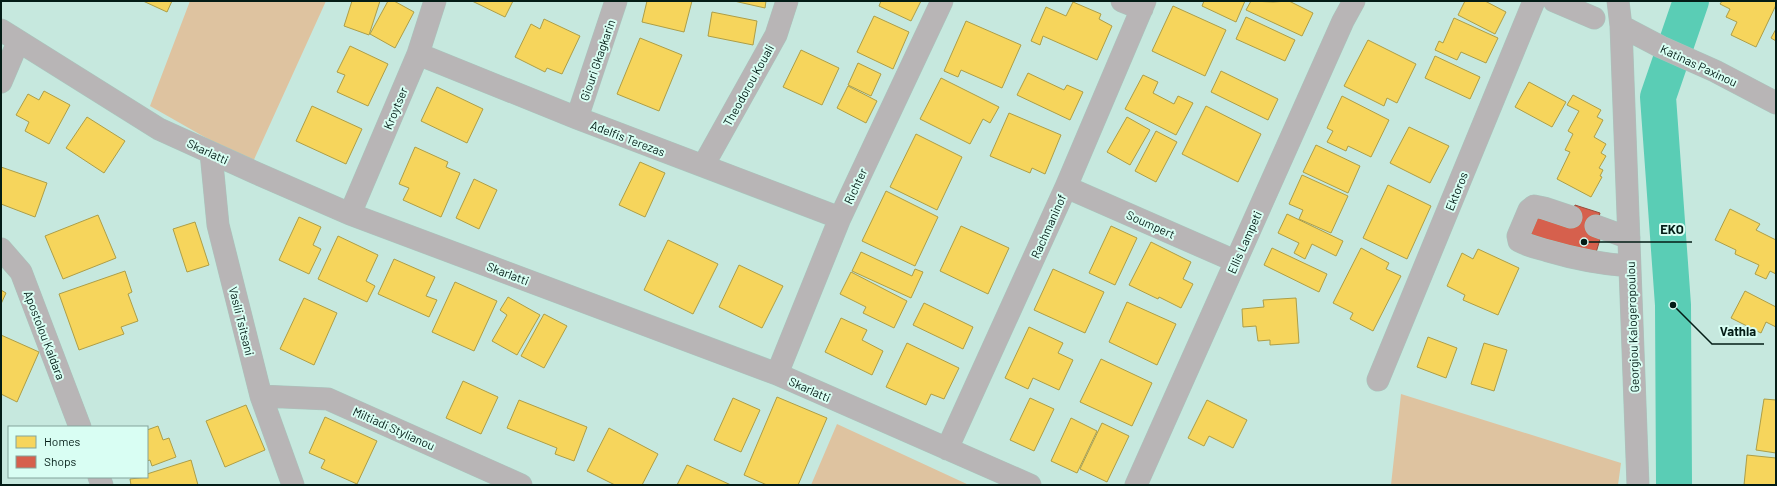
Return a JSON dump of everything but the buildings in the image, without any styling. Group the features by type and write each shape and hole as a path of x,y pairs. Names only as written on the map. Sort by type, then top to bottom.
{"street":[{"name":"Kroytser","path":"350,214 418,54 435,1"},
{"name":"Giouri Gkagkarin","path":"577,118 616,1"},
{"name":"Theodorou Kouali","path":"703,166 776,35 787,1"},
{"name":"Richter","path":"777,374 840,218 942,1"},
{"name":"Ellis Lampeti","path":"1136,485 1343,21 1354,1"},
{"name":"Ektoros","path":"1378,380 1534,1"},
{"path":"1554,1 1594,18"},
{"name":"Georgiou Kalogeropoulou","path":"1618,1 1621,26 1638,485"},
{"name":"Rachmaninof","path":"947,449 1066,186 1136,4"},
{"name":"Katinas Paxinou","path":"1621,26 1662,47 1715,71 1776,103"},
{"path":"1,82 10,36"},
{"name":"Skarlatti","path":"10,36 159,129 211,153 350,214 777,374 1030,485"},
{"name":"Adelfis Terezas","path":"418,54 577,118 840,218"},
{"name":"Vasili Tsitsani","path":"211,153 218,225 260,396 293,485"},
{"name":"Soumpert","path":"1066,186 1235,261"},
{"path":"1571,217 1534,206 1529,210 1518,236 1519,241 1535,248 1567,257 1600,264 1629,266"},
{"path":"1596,226 1628,238"},
{"name":"Apostolou Kaldara","path":"1,249 21,272 80,426"},
{"name":"Miltiadi Stylianou","path":"260,396 328,398 521,485"}],"shaded area":[{"path":"190,1 326,1 252,164 150,106"},
{"path":"1401,394 1621,463 1618,485 1391,485"},
{"path":"837,424 969,485 811,485"}],"waterway":[{"path":"1674,485 1673,305 1658,97 1691,1"}],"place":[{"name":"EKO","path":"1584,242"},
{"name":"Vathia","path":"1673,305"}]}
